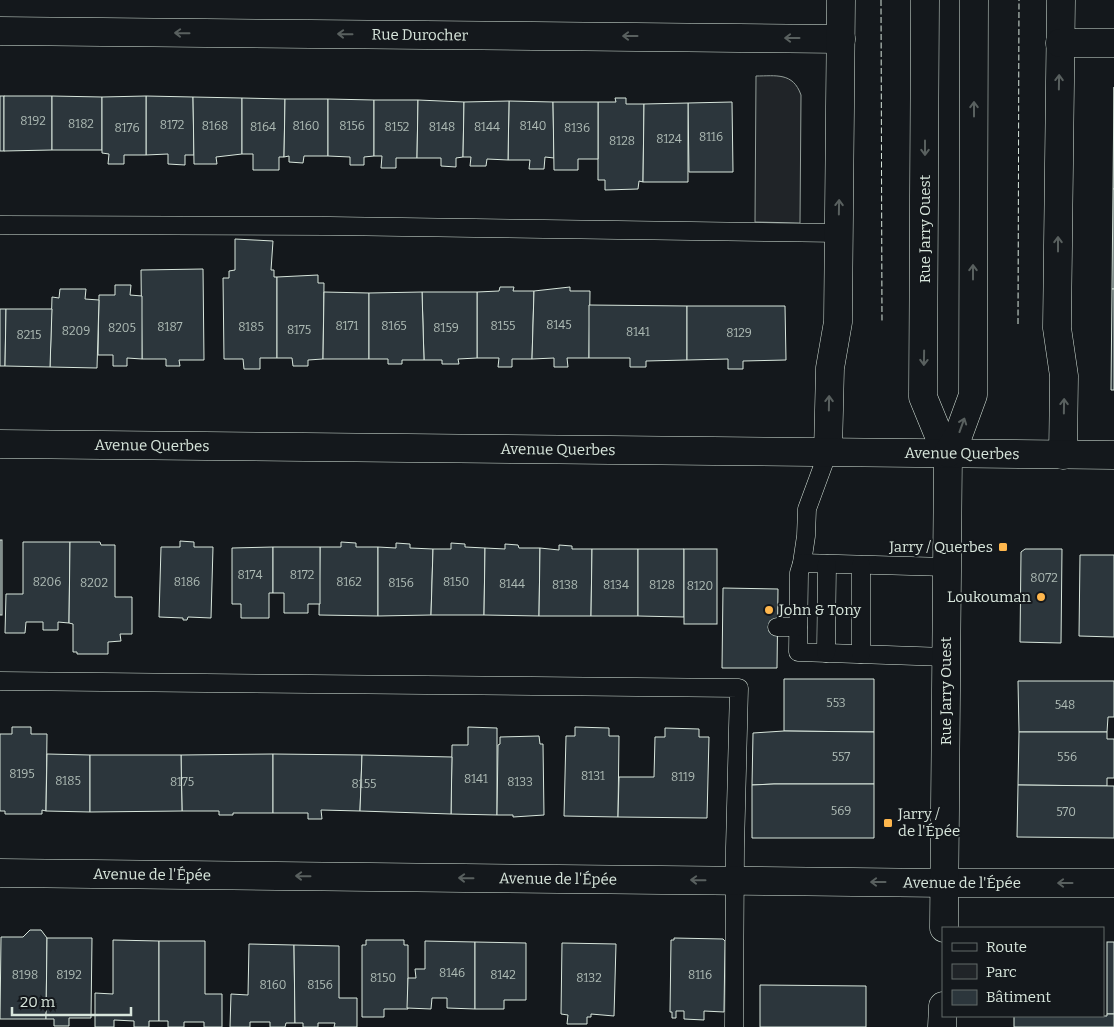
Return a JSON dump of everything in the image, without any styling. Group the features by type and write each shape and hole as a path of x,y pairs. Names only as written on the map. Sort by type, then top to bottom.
{"street":[{"path":"828,452 830,368 838,322 841,0"},
{"name":"Rue Jarry Ouest","path":"926,0 923,397 948,453 944,927"},
{"name":"Rue Jarry Ouest","path":"948,453 958,436 973,395 974,0"},
{"path":"1061,0 1057,328 1064,376 1064,455"},
{"name":"Rue Durocher","path":"0,31 841,39"},
{"path":"1060,43 1114,43"},
{"name":"Avenue Querbes","path":"0,444 1114,454"},
{"name":"Avenue de l'Épée","path":"0,873 944,883 1114,883"}],"lane":[{"path":"0,225 330,226 839,233"},
{"path":"828,452 807,509 802,563 799,573 798,652 946,657"},
{"path":"802,563 947,568"},
{"path":"826,653 827,564"},
{"path":"860,654 861,565"},
{"path":"777,627 798,627"},
{"path":"0,681 739,688 734,1027"}],"green space":[{"path":"756,76 777,76 789,79 798,88 801,95 800,223 755,222"}],"building":[{"path":"1114,87 1114,189 1113,189"},
{"path":"0,96 4,96 4,151 0,151"},
{"path":"4,96 52,96 52,150 4,151"},
{"path":"52,96 102,97 102,150 52,150"},
{"path":"146,96 193,97 194,155 185,155 185,165 168,164 168,154 146,155"},
{"path":"146,96 146,155 124,155 124,164 108,164 109,154 102,153 102,97"},
{"path":"193,97 242,98 242,154 216,157 217,164 194,164"},
{"path":"242,98 285,99 284,157 279,157 279,170 253,170 253,154 242,154"},
{"path":"615,98 626,98 626,104 644,104 643,182 639,181 638,189 605,190 605,180 598,180 598,102 616,102"},
{"path":"285,99 328,99 328,156 304,156 303,163 289,162 289,156 284,157"},
{"path":"328,99 374,100 374,156 364,157 364,165 350,165 350,157 328,156"},
{"path":"374,100 418,100 417,158 396,158 396,168 381,168 382,156 374,156"},
{"path":"418,100 464,102 463,157 456,158 456,167 441,166 441,158 417,158"},
{"path":"509,101 553,102 554,158 545,157 544,169 529,169 530,160 508,160"},
{"path":"509,101 508,160 487,159 486,166 470,166 471,157 463,157 464,102"},
{"path":"553,102 598,102 598,159 578,159 578,170 554,170"},
{"path":"732,102 733,172 689,172 688,103"},
{"path":"688,103 688,182 643,182 644,104"},
{"path":"1113,189 1114,289 1112,289"},
{"path":"235,239 273,241 271,270 274,270 274,277 277,277 277,358 260,358 260,369 244,369 243,359 224,359 223,278 229,278 229,271 235,270"},
{"path":"203,269 204,360 179,360 180,366 166,366 166,359 142,359 141,270"},
{"path":"318,275 318,283 324,283 323,359 308,360 308,366 293,366 292,358 277,358 277,277"},
{"path":"115,285 131,285 130,295 142,296 142,359 127,358 127,366 113,366 113,355 98,355 99,295 115,295"},
{"path":"500,287 514,287 513,291 534,291 532,359 512,359 512,367 498,367 499,358 477,358 477,292 499,291"},
{"path":"570,287 570,291 590,291 589,358 567,358 568,367 554,367 554,358 532,359 534,291"},
{"path":"60,289 86,289 85,299 99,300 97,368 50,367 52,297 59,298"},
{"path":"1112,289 1114,289 1114,390 1111,390"},
{"path":"324,292 369,293 369,359 323,359"},
{"path":"422,292 477,292 477,358 458,359 459,364 442,364 442,360 424,360"},
{"path":"422,292 424,360 402,360 402,364 388,364 388,359 369,359 369,293"},
{"path":"589,305 687,306 687,360 646,361 646,367 630,367 630,358 589,358"},
{"path":"687,306 785,306 786,360 743,361 743,369 728,369 728,359 687,360"},
{"path":"0,309 6,309 5,366 0,366"},
{"path":"6,309 52,309 50,367 5,366"},
{"path":"0,540 2,540 2,615 0,615"},
{"path":"180,541 194,542 194,547 213,547 211,618 188,617 187,620 183,620 183,618 159,617 161,547 180,547"},
{"path":"23,542 70,542 69,623 58,622 58,630 43,630 43,622 26,622 25,633 5,633 6,594 23,594"},
{"path":"70,542 100,542 101,545 115,545 115,597 132,597 132,634 120,634 121,641 108,642 108,654 77,654 77,652 73,652 73,624 69,623"},
{"path":"341,542 356,543 356,547 378,547 378,616 319,615 320,547 341,547"},
{"path":"396,543 410,544 410,548 433,549 431,615 378,616 378,547 396,548"},
{"path":"451,543 465,544 465,547 485,548 484,615 431,615 433,549 451,549"},
{"path":"505,544 518,545 519,548 540,548 539,616 484,615 485,548 505,549"},
{"path":"559,545 572,546 572,549 592,549 591,616 539,616 540,548 559,550"},
{"path":"273,547 273,593 269,593 269,618 241,618 241,604 232,604 232,548"},
{"path":"273,547 320,547 320,604 308,604 308,613 284,613 284,593 273,593"},
{"path":"592,549 638,549 638,616 591,616"},
{"path":"638,549 684,549 684,617 638,616"},
{"path":"684,549 717,549 717,624 684,624"},
{"name":"Loukouman","path":"1025,549 1062,549 1061,643 1020,642 1021,552"},
{"path":"1080,555 1114,555 1114,637 1079,636"},
{"path":"723,588 778,589 777,668 722,668"},
{"path":"784,679 874,679 874,732 784,731"},
{"path":"1018,681 1114,681 1114,717 1108,717 1107,732 1019,732"},
{"path":"12,727 31,727 31,734 47,734 46,811 42,810 42,814 5,814 5,811 0,811 0,734 12,734"},
{"path":"468,727 497,728 497,815 451,814 452,745 468,745"},
{"path":"575,727 609,728 609,736 619,736 618,817 564,816 566,736 575,736"},
{"path":"665,728 699,729 699,737 709,737 707,818 618,817 619,777 654,777 655,737 665,737"},
{"path":"784,731 874,732 874,784 752,785 753,733"},
{"path":"1019,732 1107,732 1107,739 1114,739 1114,778 1107,778 1107,786 1018,785"},
{"path":"539,736 540,744 543,744 544,815 513,817 513,815 497,815 498,745 500,744 500,737"},
{"path":"47,754 90,755 90,812 46,811"},
{"path":"273,754 273,813 219,815 219,811 182,811 181,755"},
{"path":"273,754 362,755 360,811 321,810 322,819 308,819 308,813 273,813"},
{"path":"90,755 181,755 182,811 90,812"},
{"path":"362,755 452,757 451,814 360,811"},
{"path":"874,784 874,838 752,838 752,785"},
{"path":"1018,785 1114,786 1114,838 1017,837"},
{"path":"30,930 41,930 47,938 46,1019 0,1019 1,937 23,937"},
{"path":"47,938 92,938 91,1018 69,1018 69,1026 54,1026 54,1019 46,1019"},
{"path":"674,938 723,939 725,941 724,1012 704,1011 704,1020 684,1019 684,1011 676,1011 676,1018 672,1018 672,1012 670,1012 671,940 674,940"},
{"path":"113,940 159,941 159,1021 149,1021 149,1027 134,1027 134,1021 114,1020 114,1027 95,1027 95,993 113,994"},
{"path":"366,940 404,940 404,945 408,945 408,1009 384,1009 384,1017 362,1017 362,945 366,945"},
{"path":"159,941 205,941 205,994 222,994 222,1027 204,1027 204,1022 184,1022 184,1027 168,1027 168,1021 159,1021"},
{"path":"425,941 475,942 475,1009 447,1008 447,998 432,998 431,1009 407,1008 408,978 416,978 415,969 425,969"},
{"path":"475,942 526,943 526,1000 504,1000 504,1009 475,1009"},
{"path":"1107,942 1114,942 1114,1014 1107,1014"},
{"path":"562,943 616,944 614,1016 591,1014 591,1017 587,1017 587,1024 567,1024 568,1015 561,1014"},
{"path":"249,944 294,945 295,1023 286,1023 285,1027 270,1027 270,1022 250,1022 250,1027 230,1027 231,994 248,995"},
{"path":"294,945 339,946 339,998 357,998 357,1027 334,1027 335,1023 318,1023 318,1027 303,1027 303,1023 295,1023"},
{"path":"760,985 866,986 866,1027 760,1027"},
{"path":"1107,1014 1114,1014 1114,1027 1014,1027 1014,1017 1107,1016"}],"fence":[{"path":"881,0 882,323"},
{"path":"1018,324 1019,0"}],"place":[{"name":"Jarry / Querbes","path":"1003,547"},
{"name":"Loukouman","path":"1041,597"},
{"name":"John & Tony","path":"769,610"},
{"name":"Jarry / de l'Épée","path":"888,823"}]}
